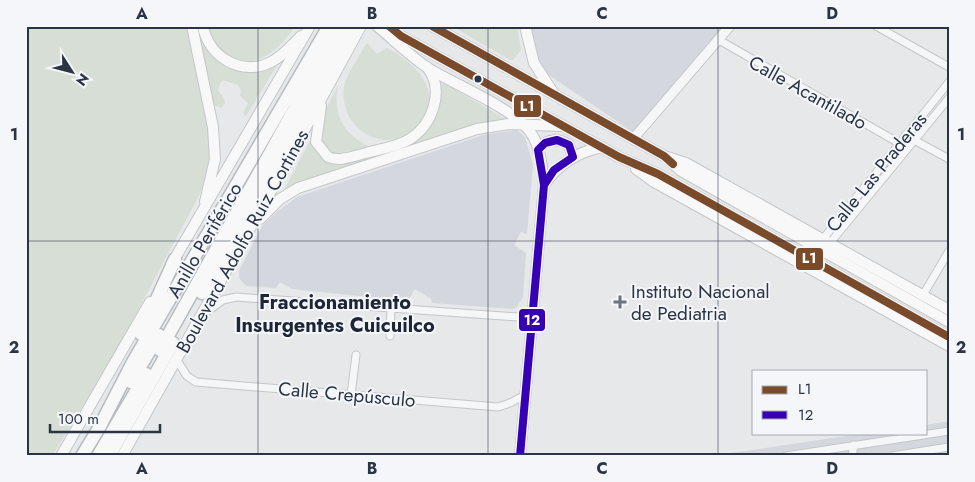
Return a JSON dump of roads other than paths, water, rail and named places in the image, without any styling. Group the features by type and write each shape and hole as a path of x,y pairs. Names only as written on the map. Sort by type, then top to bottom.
{"highway":[{"name":"Anillo Periférico","path":"82,456 99,428 133,362 329,26"},
{"path":"88,456 334,26"},
{"name":"Anillo Periférico","path":"109,456 353,27"},
{"path":"98,456 353,27"},
{"path":"99,428 175,259"}],"main road":[{"path":"192,26 214,128 215,159 204,211"},
{"path":"203,26 208,45 217,54 232,64 252,67 265,65 278,58 310,26"},
{"path":"61,456 310,26"},
{"path":"378,26 401,36 602,147 662,186 949,346"},
{"path":"378,26 427,67 512,115 531,132 538,150 544,185 520,456"},
{"path":"389,26 401,36"},
{"path":"432,26 633,139 664,156 686,164 949,310"},
{"path":"525,26 534,63 554,95"},
{"name":"Boulevard Adolfo Ruiz Cortines","path":"122,456 249,231 326,89 353,27"},
{"path":"326,89 317,120 316,142 328,157 343,158 405,142 422,129 431,115 435,96 432,76 427,67"},
{"path":"249,231 280,199 298,188 478,129 523,124 564,126"},
{"path":"538,150 546,142 557,140 569,146 573,157"},
{"path":"544,185 554,170 573,157 586,150 602,147"},
{"path":"664,156 681,171 949,322"},
{"path":"619,157 658,174 949,337"}],"street":[{"path":"633,139 730,26"},
{"path":"876,26 949,67"},
{"name":"Calle Acantilado","path":"719,40 899,142"},
{"name":"Calle Las Praderas","path":"826,241 899,142 949,82"},
{"name":"Calle Las Praderas","path":"826,241 949,98"},
{"path":"905,135 949,160"},
{"path":"923,295 949,250"},
{"path":"201,316 218,303 236,297 532,318"},
{"path":"390,336 391,307"},
{"path":"351,394 356,356"},
{"name":"Calle Crepúsculo","path":"176,359 187,376 196,382 498,407 525,395"},
{"path":"786,456 949,432"},
{"path":"852,456 854,445"},
{"path":"892,456 949,447"},
{"path":"831,449 837,456"}],"place":[{"name":"Instituto Nacional de Pediatria","path":"620,302"}],"district":[{"name":"Fraccionamiento Insurgentes Cuicuilco","path":"335,314"}]}
